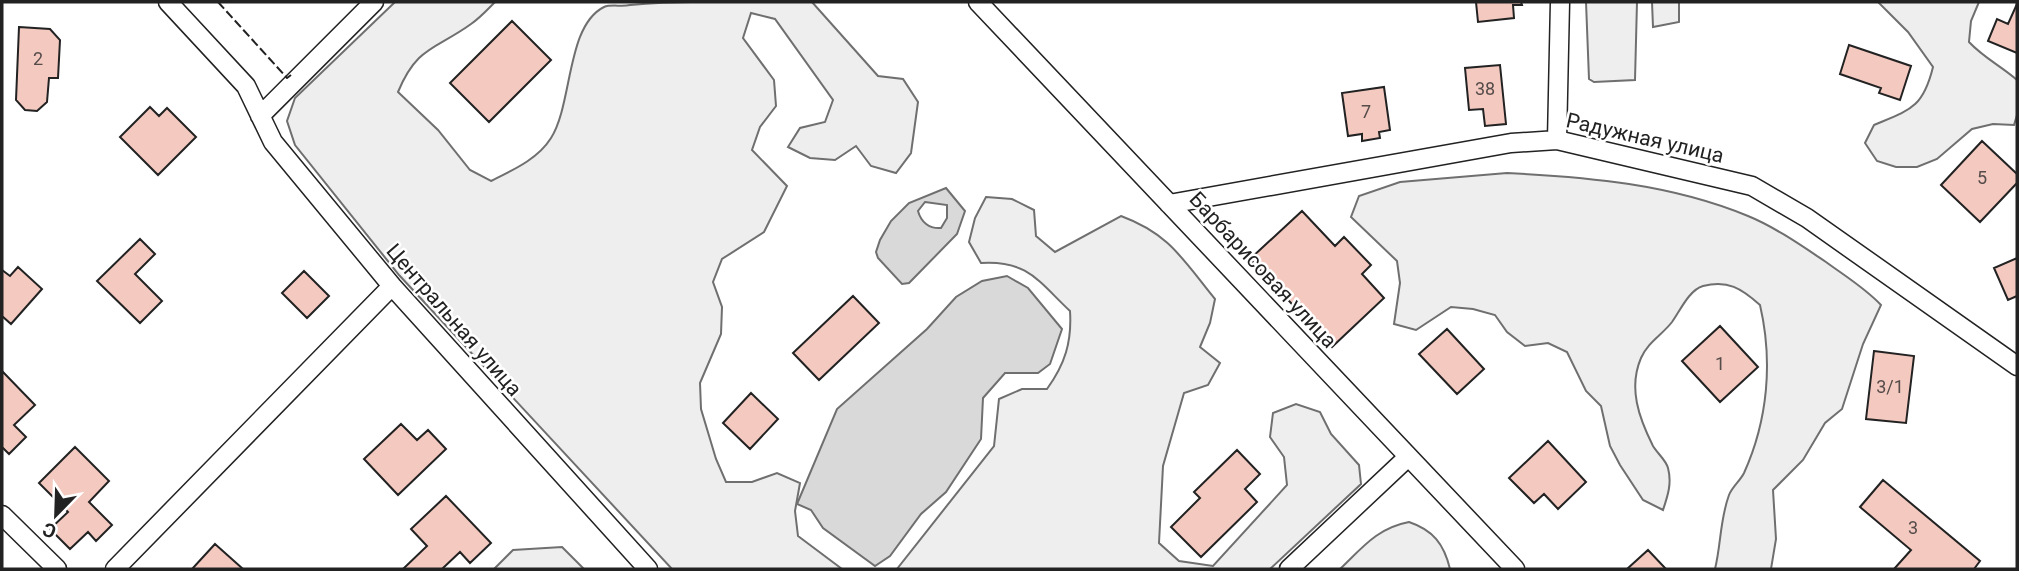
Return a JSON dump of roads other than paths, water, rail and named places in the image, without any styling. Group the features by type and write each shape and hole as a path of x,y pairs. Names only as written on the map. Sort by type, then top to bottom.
{"street":[{"name":"Центральная улица","path":"168,2 246,86 273,142 392,286 648,569"},
{"path":"260,116 374,2"},
{"name":"Барбарисовая улица","path":"978,2 1515,569"},
{"path":"1557,140 1560,2"},
{"name":"Радужная улица","path":"1169,204 1511,143 1557,140 1752,186 1807,218 2017,366"},
{"path":"115,569 392,286"},
{"path":"1289,569 1408,457"},
{"path":"2,515 57,569"}]}
